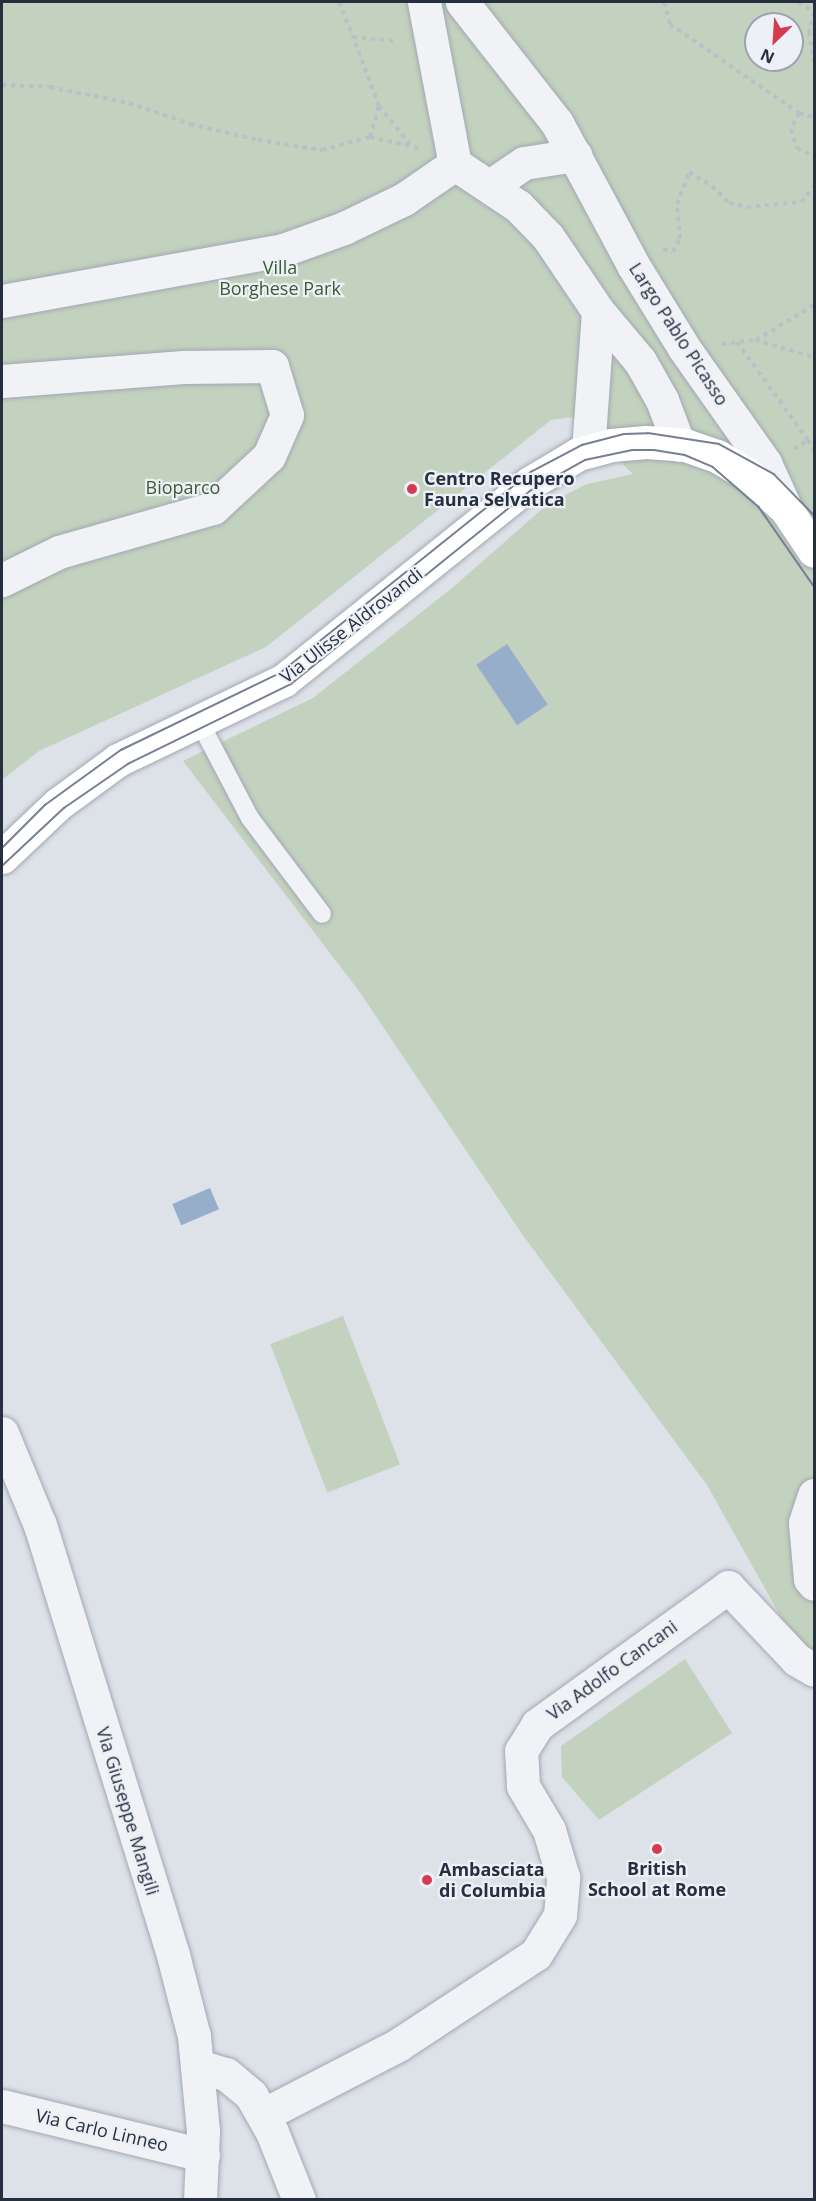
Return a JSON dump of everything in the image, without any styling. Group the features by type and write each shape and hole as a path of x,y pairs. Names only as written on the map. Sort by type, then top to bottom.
{"street":[{"path":"424,2 455,164 518,206 548,237 598,311 640,361 662,400 679,445"},
{"name":"Largo Pablo Picasso","path":"462,2 541,101 575,155 633,265 684,348 765,463 786,509"},
{"path":"490,186 524,163 575,155"},
{"path":"2,301 283,250 344,228 404,199 455,164"},
{"path":"588,451 598,311"},
{"path":"2,381 186,367 272,366 287,416 269,456 213,508 59,552 2,580"},
{"name":"Via Ulisse Aldrovandi","path":"2,857 49,812 109,767 199,721 257,695 295,672 530,483 588,451 634,442 679,445 732,464 786,509 814,551"},
{"name":"Via Giuseppe Mangili","path":"2,1433 46,1546 173,1955 199,2066 203,2155 200,2199"},
{"path":"814,1495 805,1523 810,1579 814,1584"},
{"name":"Via Adolfo Cancani","path":"264,2115 398,2045 536,1954 560,1915 563,1877 549,1830 523,1786 521,1751 537,1725 728,1587 797,1660 814,1670"},
{"path":"199,2066 226,2074 238,2082 264,2115 299,2199"},
{"name":"Via Carlo Linneo","path":"2,2106 203,2155"}],"lane":[{"path":"199,721 250,818 322,914"}],"path":[{"path":"339,2 379,106 410,144"},
{"path":"664,2 670,24 799,113 814,117"},
{"path":"798,2 814,12 809,32 814,62"},
{"path":"353,37 395,41"},
{"path":"2,85 50,87 129,103 190,124 258,140 322,150 370,137 388,140"},
{"path":"370,137 379,106"},
{"path":"799,113 791,129 797,148 814,156"},
{"path":"650,245 673,252 680,239 677,204 688,172 712,186 729,203 747,207 801,202 814,187"},
{"path":"755,340 814,305"},
{"path":"684,348 755,340 814,357"},
{"path":"737,342 808,440"}],"green space":[{"name":"Villa Borghese Park","path":"2,2 814,2 814,1676 707,1485 522,1234 359,991 183,761 313,698 452,588 549,503 587,484 633,474 572,417 551,420 266,647 39,751 2,780"},
{"path":"343,1316 400,1464 327,1492 270,1344"},
{"path":"685,1659 732,1733 599,1820 562,1777 561,1746"}],"water":[{"path":"507,644 548,705 517,725 476,665"},
{"path":"210,1188 219,1209 181,1225 172,1204"}],"tram line":[{"path":"2,848 45,805 121,750 280,673 531,472 582,445 624,434 648,433 719,444 774,474 814,515"},
{"path":"2,866 64,808 128,764 291,684 530,491 585,460 632,450 654,450 685,455 713,467 759,507 814,586"}],"place":[{"name":"Centro Recupero Fauna Selvatica","path":"412,489"},
{"name":"British School at Rome","path":"657,1849"},
{"name":"Ambasciata di Columbia","path":"427,1880"}],"park label":[{"name":"Bioparco","path":"183,487"}]}
